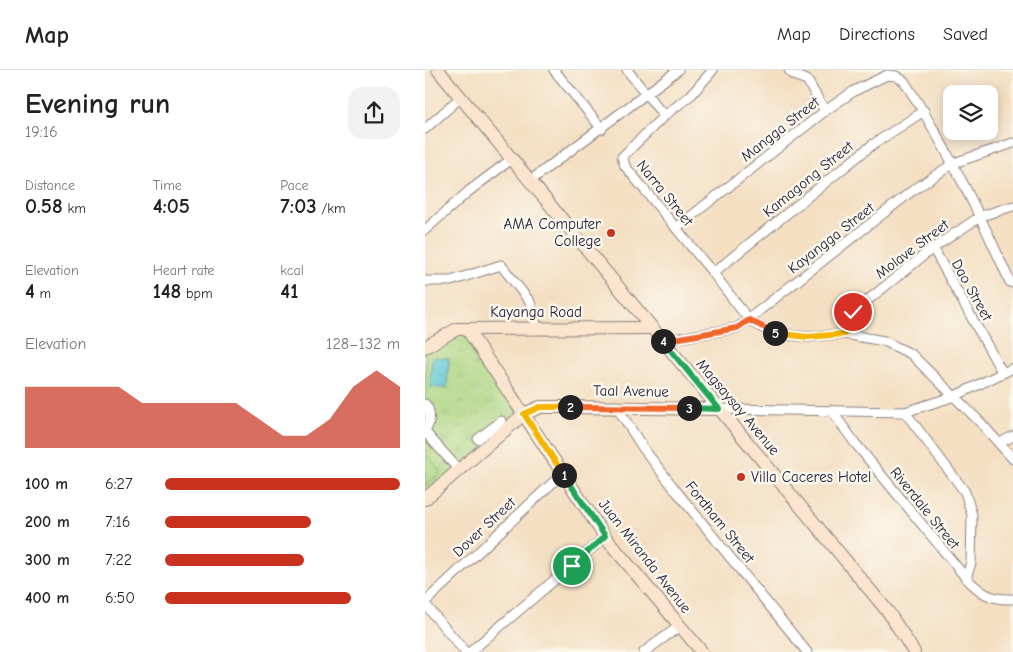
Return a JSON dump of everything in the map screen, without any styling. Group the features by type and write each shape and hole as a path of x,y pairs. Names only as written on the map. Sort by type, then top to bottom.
{"street":[{"name":"Magsaysay Avenue","path":"438,70 889,613 914,652"},
{"path":"554,70 602,128"},
{"path":"627,70 664,116"},
{"path":"531,180 678,70"},
{"name":"Narra Street","path":"713,70 691,95 664,116 622,157 625,166 749,320"},
{"path":"789,70 793,75 807,80 825,111"},
{"name":"Mangga Street","path":"676,228 825,111 854,91 887,75 896,76 903,81 924,112"},
{"path":"425,129 461,97"},
{"path":"924,112 954,164 981,216 1010,282 1013,283"},
{"name":"Kamagong Street","path":"713,273 872,145 924,112"},
{"name":"Kayangga Street","path":"662,341 737,328 912,191 954,164 1013,143"},
{"path":"425,230 469,191 513,158"},
{"name":"Molave Street","path":"844,334 853,312 933,248 981,216 1013,206"},
{"name":"Dao Street","path":"933,248 1003,372"},
{"path":"425,281 451,281 501,265 531,302 537,328"},
{"path":"749,320 772,332 807,337 844,334 884,341 911,354 955,396 1013,459"},
{"name":"Kayanga Road","path":"425,346 457,329 651,328"},
{"name":"Juan Miranda Avenue","path":"467,329 480,345 605,536 702,652"},
{"path":"480,345 491,329"},
{"path":"719,409 905,412 955,396 1013,368"},
{"path":"425,404 430,415 429,426 425,432 459,470"},
{"name":"Taal Avenue","path":"425,499 524,414 540,407 616,406 719,409"},
{"name":"Fordham Street","path":"616,406 643,448 677,492 807,652"},
{"name":"Riverdale Street","path":"831,410 855,443 966,578 982,594 995,599 1013,599"},
{"path":"905,412 965,492 972,515 971,563 966,578"},
{"path":"477,439 501,421"},
{"path":"1000,443 1013,436"},
{"name":"Dover Street","path":"425,603 563,473"},
{"path":"469,652 605,536"},
{"path":"425,603 465,652"},
{"path":"644,652 680,626"}],"green space":[{"path":"467,329 524,414 425,499 425,347"},
{"path":"425,453 441,472 425,486"}],"water":[{"path":"432,357 449,358 447,388 430,387"}],"place":[{"name":"AMA Computer College","path":"611,233"},
{"name":"Villa Caceres Hotel","path":"741,477"}],"route":[{"path":"572,566 605,536 524,414 540,407 616,406 719,409 662,341 737,328 749,320 772,332 807,337 844,334 853,312"}]}
